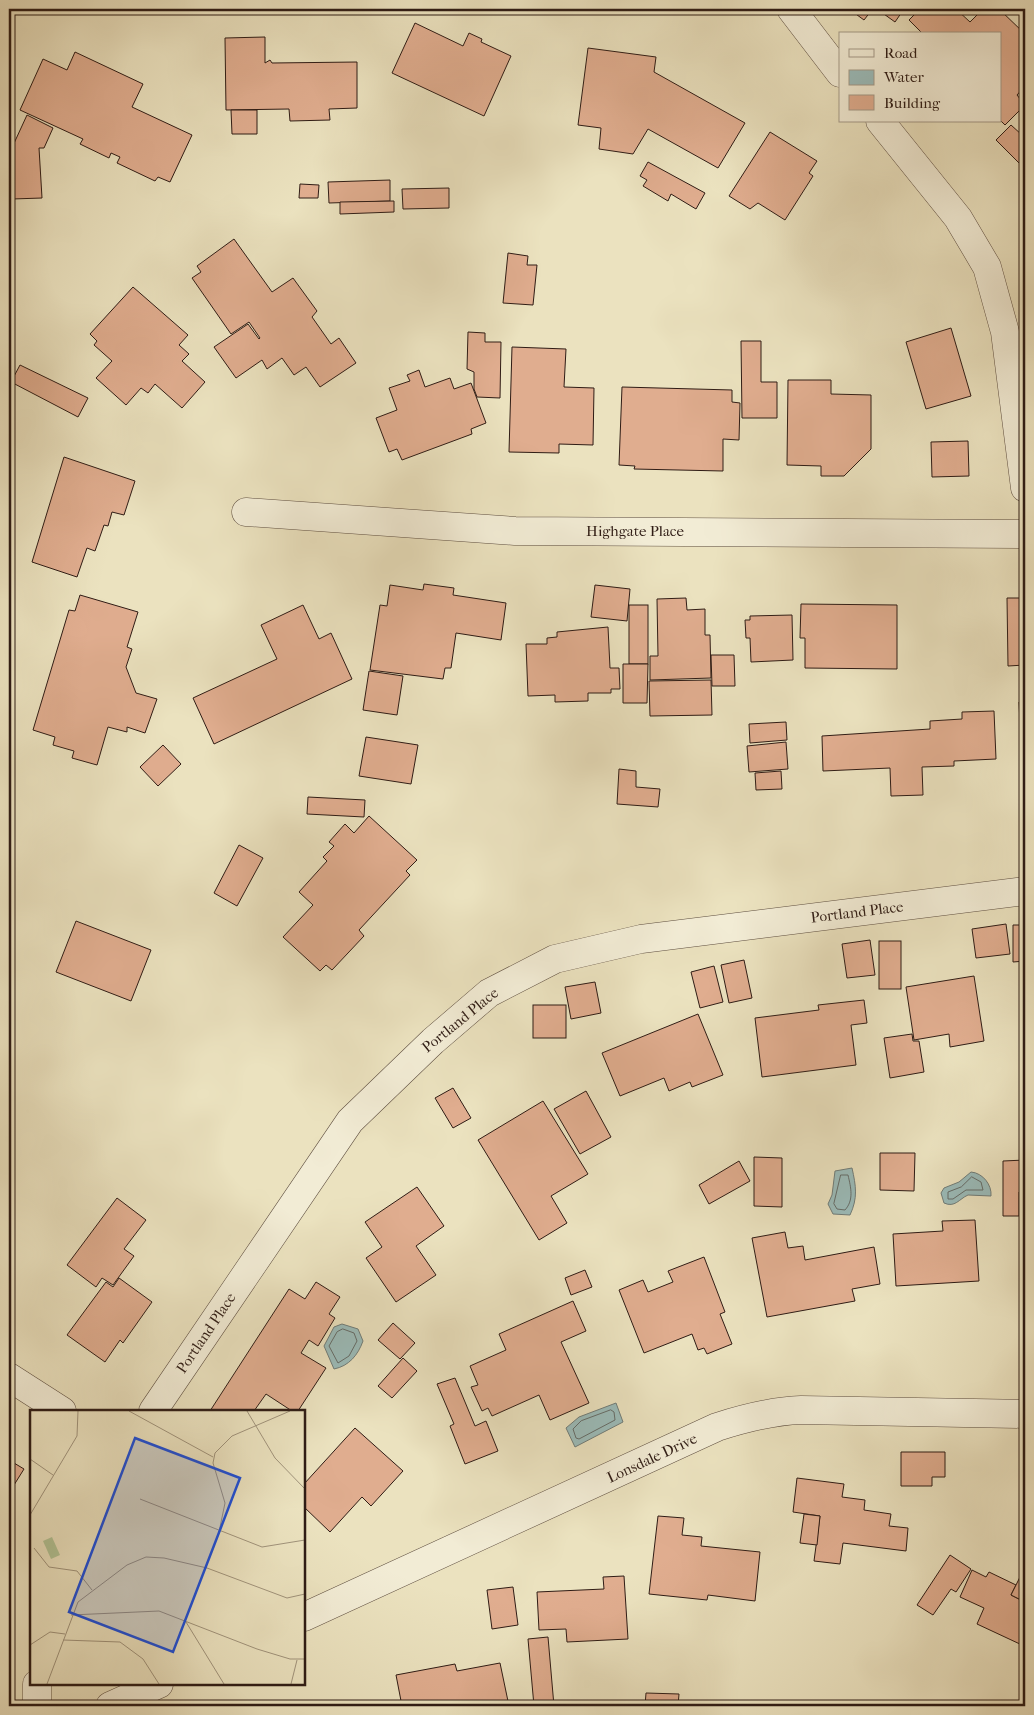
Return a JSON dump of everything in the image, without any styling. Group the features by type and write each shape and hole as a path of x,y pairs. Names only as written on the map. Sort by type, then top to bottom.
{"street":[{"path":"791,9 839,72"},
{"path":"881,122 958,218 987,268 1005,332 1025,488"},
{"name":"Highgate Place","path":"246,512 515,531 1025,534"},
{"name":"Portland Place","path":"154,1410 350,1121 433,1041 489,993 554,959 641,939 1025,891"},
{"path":"9,1378 60,1410"},
{"name":"Lonsdale Drive","path":"305,1617 718,1427 746,1418 778,1411 802,1410 1025,1414"},
{"path":"37,1685 37,1706"},
{"path":"110,1706 157,1685"}],"water":[{"path":"852,1168 855,1192 853,1209 850,1215 833,1214 828,1204 832,1195 835,1171"},
{"path":"971,1172 986,1180 991,1196 968,1195 954,1204 944,1203 941,1193 944,1188 959,1182"},
{"path":"342,1324 358,1329 363,1341 358,1351 348,1363 334,1369 324,1346 334,1327"},
{"path":"616,1403 623,1422 575,1447 566,1428 579,1417"}],"building":[{"path":"849,9 876,9 873,13 871,11 864,20"},
{"path":"877,9 904,9 895,22"},
{"path":"920,9 956,9 970,22 983,9 999,9 1025,34 1025,86 1017,95 1025,105 1005,125 1002,122 1002,32 921,32 909,20"},
{"path":"415,23 463,46 469,33 482,39 481,42 511,56 484,116 392,73"},
{"path":"265,37 265,63 270,60 272,63 357,62 357,108 329,109 330,120 290,121 289,109 226,110 225,38"},
{"path":"588,48 656,57 654,72 745,123 718,168 648,129 633,154 599,149 601,128 578,125"},
{"path":"75,52 143,84 132,107 192,135 170,182 158,177 155,181 117,163 120,157 111,153 109,158 80,144 83,139 20,110 43,59 67,70"},
{"path":"231,110 257,110 257,134 232,134"},
{"path":"27,115 53,128 44,148 39,148 42,198 12,199 10,152"},
{"path":"1011,125 1022,135 1025,131 1025,162 1022,166 996,140"},
{"path":"770,132 817,161 809,173 813,176 785,220 758,203 750,209 729,196"},
{"path":"648,162 705,193 696,209 671,194 668,201 643,186 647,180 640,176"},
{"path":"390,180 390,201 329,203 328,182"},
{"path":"300,184 319,185 318,198 299,198"},
{"path":"449,188 449,208 403,209 402,189"},
{"path":"394,201 394,212 340,214 340,202"},
{"path":"234,239 272,292 293,278 317,311 312,317 331,344 339,338 356,363 320,387 306,367 294,375 282,358 267,369 262,360 236,378 214,347 248,324 260,338 249,322 231,334 192,278 201,272 197,266"},
{"path":"508,253 528,256 527,265 537,265 533,305 503,303"},
{"path":"133,287 188,335 179,345 189,354 182,361 205,382 182,408 155,384 148,393 141,388 126,405 96,378 112,361 94,345 97,341 90,334"},
{"path":"951,328 971,396 926,409 906,342"},
{"path":"468,332 485,333 485,342 501,342 500,398 477,397 474,389 474,372 467,369"},
{"path":"741,341 761,341 761,382 777,382 777,418 742,418"},
{"path":"512,347 566,349 564,387 594,388 593,445 559,444 559,453 509,452"},
{"path":"20,365 88,398 78,417 11,382"},
{"path":"419,370 425,387 450,378 454,389 471,383 486,423 471,429 472,434 402,460 397,449 389,452 376,418 397,410 389,388 410,381 407,375"},
{"path":"788,380 831,380 831,394 871,395 871,449 844,476 821,476 821,466 787,465"},
{"path":"622,387 732,390 732,402 740,403 739,440 723,439 723,471 634,469 635,466 619,465"},
{"path":"968,441 969,476 932,477 931,442"},
{"path":"64,457 135,481 124,515 112,512 108,526 104,525 95,551 87,548 77,577 32,562"},
{"path":"424,584 454,588 453,595 506,603 501,640 456,633 451,668 445,668 443,679 370,670 380,605 387,606 390,585 423,590"},
{"path":"595,585 630,589 627,621 591,617"},
{"path":"80,595 138,612 127,647 132,649 126,667 136,693 157,699 145,733 127,727 127,732 108,727 97,765 72,758 74,751 53,745 55,737 33,730 69,610 75,611"},
{"path":"686,598 687,610 705,609 705,635 710,635 711,678 650,680 650,656 658,656 657,599"},
{"path":"1007,598 1025,598 1025,665 1008,666"},
{"path":"801,604 897,605 897,669 805,668 805,638 800,638"},
{"path":"303,605 319,639 331,633 352,679 214,744 193,698 277,659 261,625"},
{"path":"629,605 648,605 648,664 629,664"},
{"path":"792,615 793,660 751,662 750,638 746,638 745,620 750,620 750,616"},
{"path":"608,627 610,668 619,668 620,689 611,689 611,693 588,693 588,701 555,702 555,695 528,696 526,644 547,644 547,638 557,637 557,632"},
{"path":"711,655 734,655 735,686 712,686"},
{"path":"623,664 648,664 647,703 623,703"},
{"path":"369,671 403,676 397,715 363,710"},
{"path":"711,680 712,715 650,716 649,681"},
{"path":"1019,702 1025,702 1025,745 1021,746"},
{"path":"994,711 996,759 954,761 954,766 922,767 923,795 891,796 890,768 823,771 822,736 930,729 930,721 962,719 962,712"},
{"path":"786,722 787,740 750,743 749,724"},
{"path":"366,737 418,745 411,784 359,776"},
{"path":"786,742 788,769 749,772 747,746"},
{"path":"163,745 181,764 158,786 140,767"},
{"path":"619,769 636,771 636,787 660,789 658,807 617,804"},
{"path":"781,771 782,789 756,790 755,773"},
{"path":"308,797 365,800 364,817 307,814"},
{"path":"369,816 417,860 406,871 410,875 359,930 364,936 332,970 326,965 320,971 283,937 313,905 299,892 327,861 323,857 334,846 329,842 345,824 354,833"},
{"path":"239,845 263,858 237,906 214,893"},
{"path":"76,921 151,950 131,1001 56,972"},
{"path":"1006,924 1010,954 976,958 972,929"},
{"path":"1013,925 1025,925 1025,961 1013,962"},
{"path":"870,940 875,975 847,978 842,944"},
{"path":"879,941 901,941 901,989 879,989"},
{"path":"744,960 752,998 729,1003 721,965"},
{"path":"714,966 723,1002 700,1008 691,972"},
{"path":"974,976 984,1041 950,1047 949,1034 914,1040 906,987"},
{"path":"595,982 601,1013 571,1019 565,987"},
{"path":"864,1000 867,1023 851,1025 856,1065 762,1077 755,1018 819,1010 818,1005"},
{"path":"533,1005 566,1005 566,1038 533,1038"},
{"path":"698,1014 723,1075 692,1087 690,1082 669,1091 664,1078 620,1096 602,1053"},
{"path":"912,1034 913,1041 919,1041 924,1072 890,1078 884,1038"},
{"path":"453,1088 471,1118 453,1128 435,1098"},
{"path":"586,1091 611,1137 580,1154 554,1109"},
{"path":"543,1101 588,1174 551,1196 567,1223 539,1240 478,1140"},
{"path":"880,1153 915,1153 914,1191 880,1190"},
{"path":"754,1157 782,1158 782,1207 754,1206"},
{"path":"1025,1160 1025,1192 1019,1192 1019,1216 1003,1216 1003,1161"},
{"path":"739,1161 750,1181 709,1204 699,1185"},
{"path":"417,1187 444,1226 416,1246 436,1275 396,1302 366,1258 382,1247 365,1222"},
{"path":"117,1198 146,1220 124,1249 134,1256 113,1285 102,1278 96,1287 67,1265"},
{"path":"975,1220 979,1281 896,1286 893,1234 943,1231 942,1221"},
{"path":"1025,1228 1025,1255 1020,1229"},
{"path":"785,1232 788,1248 803,1246 805,1260 874,1247 880,1284 852,1289 855,1301 767,1317 752,1238"},
{"path":"704,1257 725,1312 720,1314 732,1344 707,1354 704,1348 698,1350 692,1334 644,1353 619,1290 643,1280 648,1292 673,1282 668,1271"},
{"path":"585,1270 592,1287 571,1295 565,1278"},
{"path":"119,1278 152,1302 123,1343 120,1340 105,1362 67,1335 106,1282 113,1287"},
{"path":"316,1282 340,1297 329,1314 335,1318 318,1346 309,1340 301,1353 326,1368 299,1410 290,1410 266,1394 255,1410 211,1410 289,1289 305,1299"},
{"path":"573,1301 586,1331 561,1342 589,1403 550,1420 539,1395 492,1416 488,1408 482,1411 471,1387 478,1385 470,1366 506,1350 499,1334"},
{"path":"393,1323 415,1343 400,1359 378,1340"},
{"path":"403,1358 417,1371 392,1398 378,1386"},
{"path":"455,1378 475,1426 486,1421 498,1451 465,1464 450,1426 454,1424 437,1384"},
{"path":"355,1428 403,1471 371,1506 362,1497 330,1532 305,1508 305,1483"},
{"path":"901,1452 945,1452 945,1477 932,1477 932,1486 901,1486"},
{"path":"9,1460 24,1469 9,1493"},
{"path":"797,1478 844,1484 842,1497 865,1500 864,1510 891,1514 889,1526 908,1528 906,1551 843,1543 840,1564 814,1561 820,1516 793,1512"},
{"path":"804,1514 820,1516 817,1545 800,1543"},
{"path":"658,1516 684,1518 682,1535 702,1537 701,1546 760,1552 755,1601 708,1595 707,1600 649,1594"},
{"path":"950,1555 971,1569 956,1592 951,1589 933,1615 917,1605"},
{"path":"972,1570 986,1577 989,1572 1016,1585 1011,1595 1025,1602 1025,1638 1022,1645 977,1624 984,1608 960,1597"},
{"path":"1021,1575 1025,1577 1025,1602 1011,1595"},
{"path":"624,1576 628,1639 567,1642 566,1629 539,1630 537,1592 604,1589 603,1577"},
{"path":"513,1587 518,1625 492,1629 487,1590"},
{"path":"548,1637 554,1706 534,1706 528,1639"},
{"path":"500,1663 509,1706 402,1706 396,1675 455,1664 457,1671"},
{"path":"646,1693 679,1694 678,1706 645,1706"}]}
